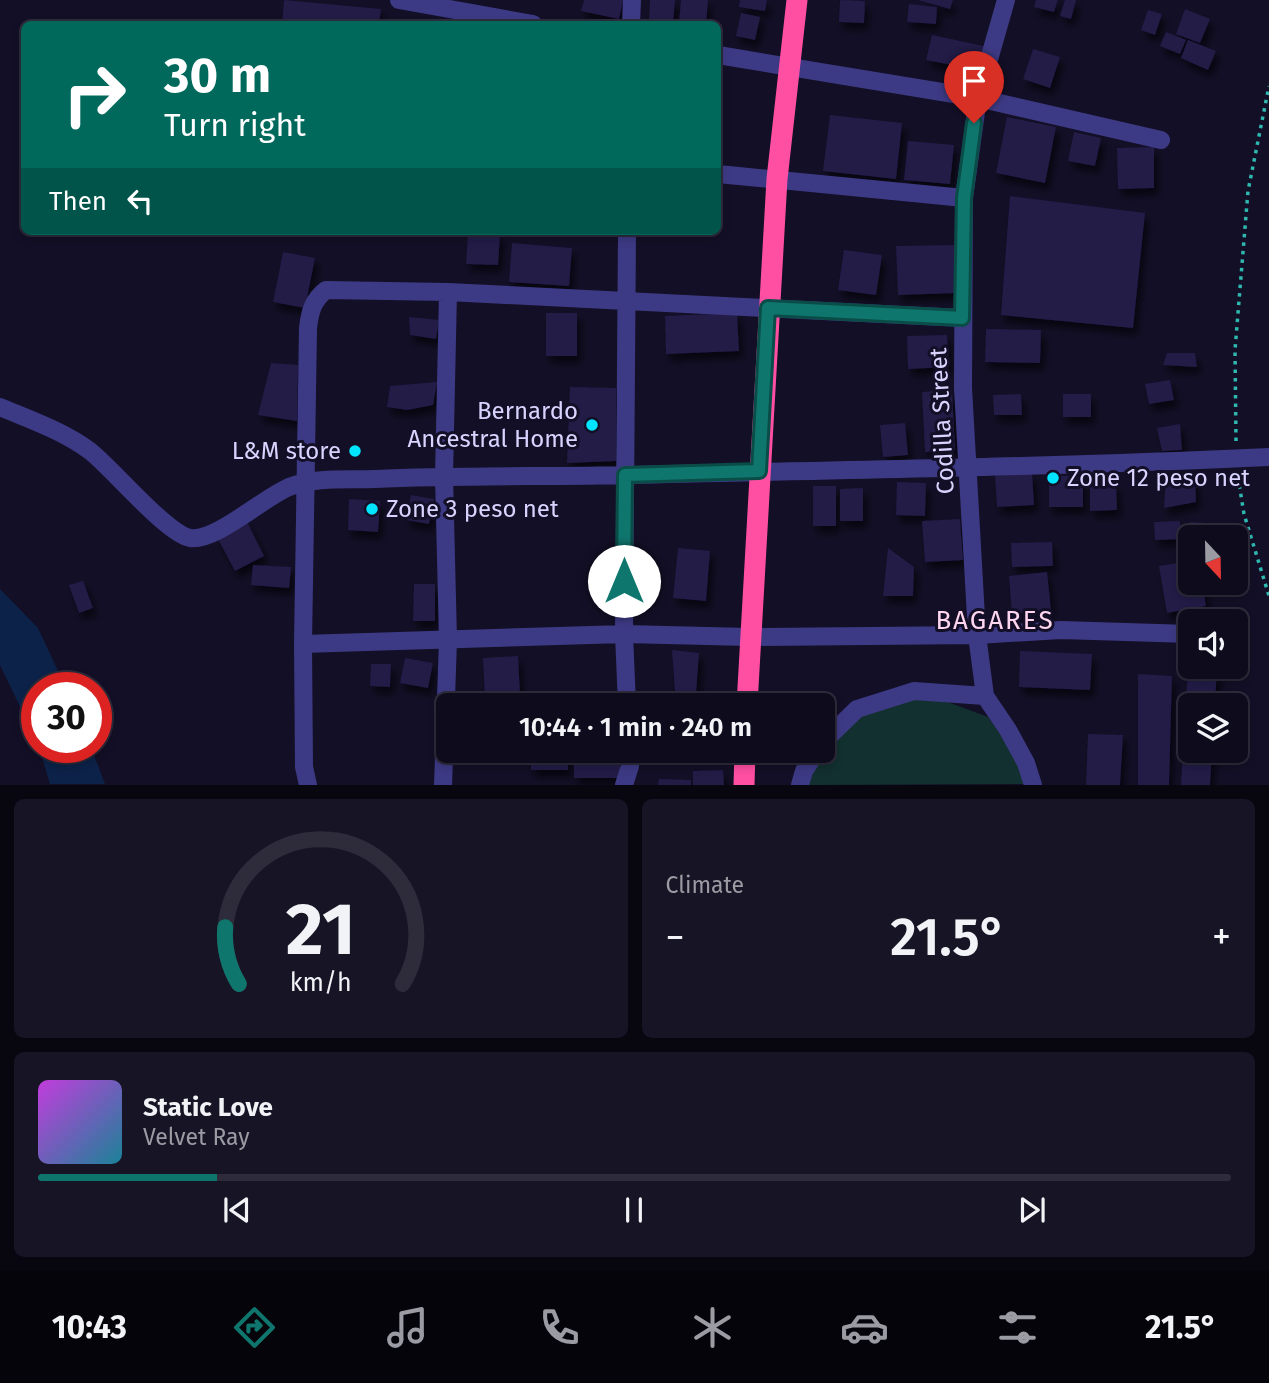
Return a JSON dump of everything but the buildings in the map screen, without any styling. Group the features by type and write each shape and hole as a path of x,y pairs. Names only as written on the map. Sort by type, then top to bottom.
{"highway":[{"path":"747,693 777,179 797,0"},
{"path":"744,785 745,763"}],"street":[{"path":"399,0 451,4 521,21"},
{"path":"631,21 632,0"},
{"name":"Codilla Street","path":"985,696 977,635 967,468 962,318 964,198 978,98 1006,0"},
{"path":"721,55 978,98 1161,140"},
{"path":"721,174 964,198"},
{"path":"626,693 624,634 627,235"},
{"path":"308,785 303,767 305,482 308,328 310,311 316,297 326,290 449,292 962,318"},
{"path":"443,785 448,640 444,476 449,292"},
{"path":"0,407 70,438 92,453 181,535 192,538 211,535 276,493 305,482 444,476 967,468 1269,457"},
{"path":"303,644 624,634 749,637 977,635 1062,630 1178,634"},
{"path":"835,730 857,709 914,691 985,696 1026,763 1033,785"},
{"path":"624,785 630,763"},
{"path":"800,785 809,763"}],"path":[{"path":"1269,86 1248,191 1235,350 1236,458 1244,514 1269,596"}],"green space":[{"path":"926,694 988,717 1036,784 807,785 817,763 835,763 837,719"}],"water":[{"path":"0,589 38,628 59,672 21,672 21,709 0,665"},
{"path":"44,763 97,763 105,784 50,784"}],"place":[{"name":"Bernardo Ancestral Home","path":"592,425"},
{"name":"L&M store","path":"355,451"},
{"name":"Zone 12 peso net","path":"1053,478"},
{"name":"Zone 3 peso net","path":"372,509"}],"district":[{"name":"BAGARES","path":"995,620"}],"route":[{"path":"624,581 625,475 759,471 768,308 962,318 964,198 974,123"}]}
